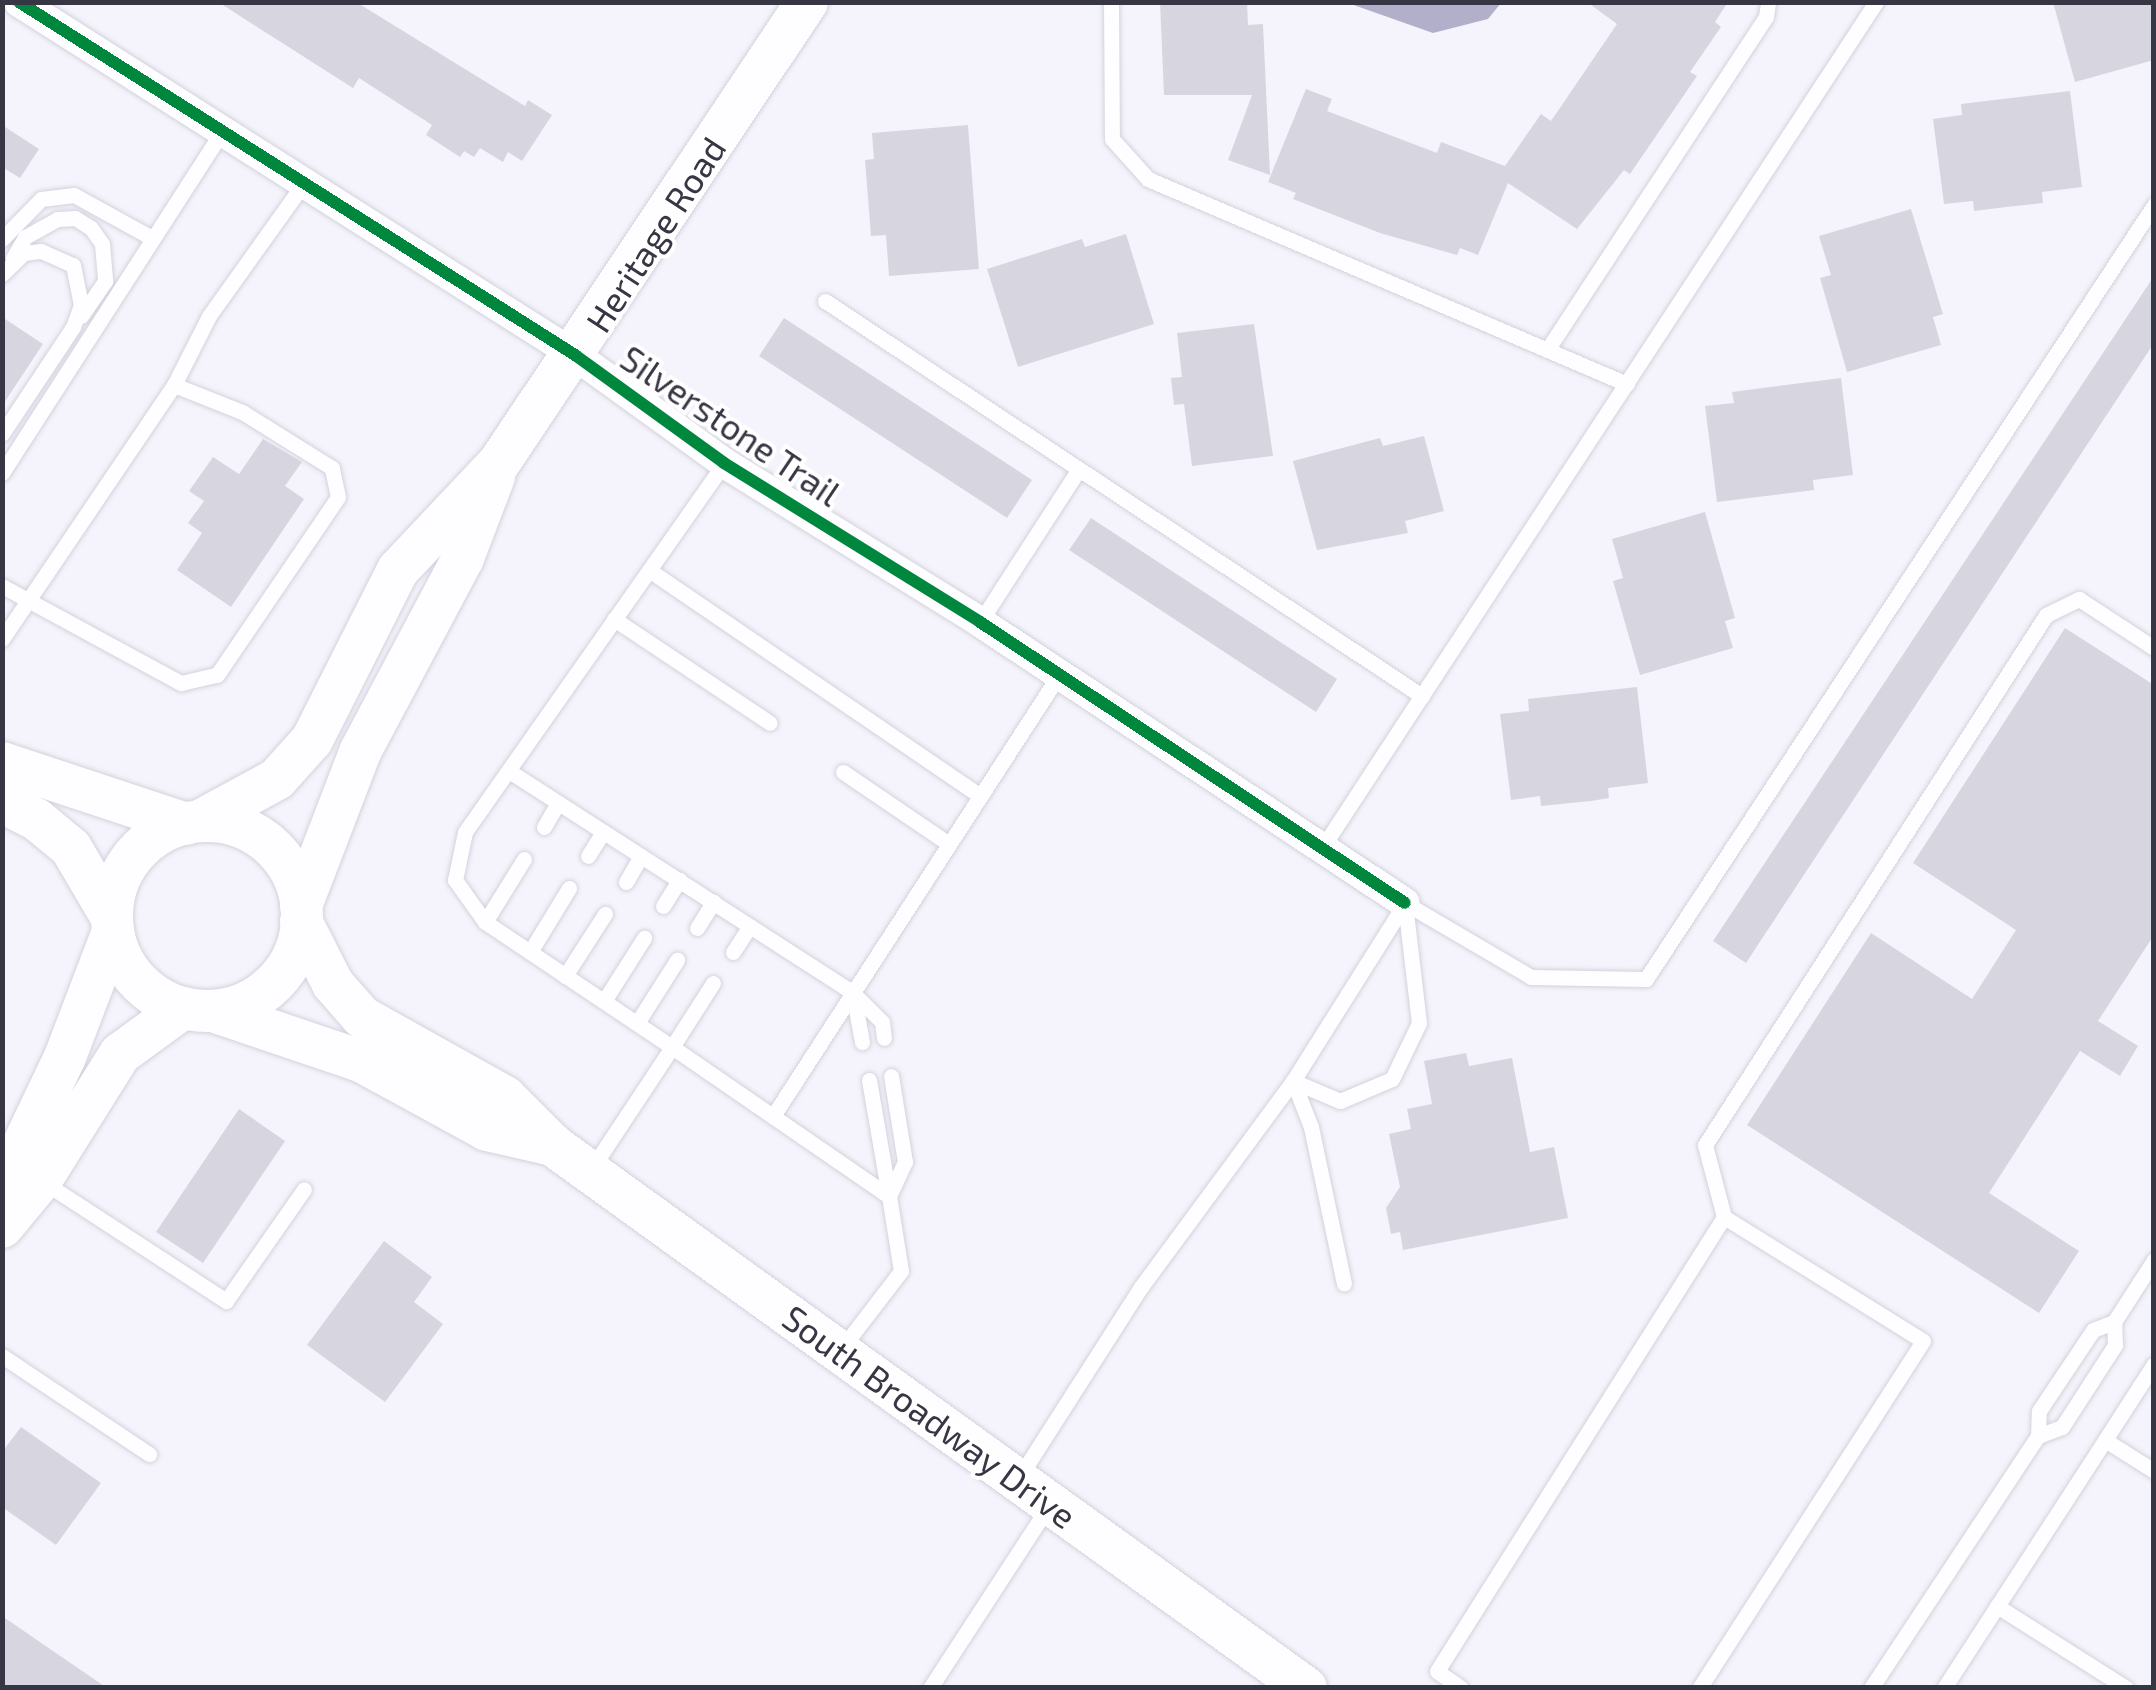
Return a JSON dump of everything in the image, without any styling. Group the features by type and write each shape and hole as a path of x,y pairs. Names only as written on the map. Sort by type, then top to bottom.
{"main road":[{"name":"Heritage Road","path":"193,823 296,761 398,570 499,463 808,2"},
{"name":"Heritage Road","path":"301,913 361,750 463,558 499,463"},
{"path":"2,763 193,823 243,828 268,843 287,865 301,913 290,962 273,984 250,1000 198,1009 120,1054 14,1171"},
{"path":"2,802 36,818 72,848 113,924 137,980 198,1009"},
{"path":"2,1227 14,1171 65,1057 113,924 116,890 136,853 193,823"},
{"name":"South Broadway Drive","path":"301,913 333,984 362,1017 505,1097 554,1146 1306,1688"},
{"name":"South Broadway Drive","path":"198,1009 361,1061 486,1130 554,1146"}],"street":[{"name":"Silverstone Trail","path":"19,2 575,355 724,463 980,622 1405,903"}],"lane":[{"path":"1111,2 1112,139 1148,179 1627,384"},
{"path":"1547,350 1766,17 1768,2"},
{"path":"1322,848 1876,2"},
{"path":"2,474 222,131"},
{"path":"2,638 174,385 208,316 304,183"},
{"path":"2,240 41,199 74,195 152,238"},
{"path":"1405,903 1532,977 1646,979 2154,204"},
{"path":"2,434 105,281 102,244 91,228 76,218 56,219 25,237 6,269"},
{"path":"6,269 41,251 73,265 81,305 73,327"},
{"path":"825,300 1422,696"},
{"path":"2,586 181,683 217,676 338,497 332,468 242,412 174,385"},
{"path":"724,463 465,832 455,880 485,922 889,1196"},
{"path":"980,622 1078,469"},
{"path":"649,570 980,796"},
{"path":"1699,1688 1923,1341 1724,1217 1705,1145 2046,615 2078,599 2154,648"},
{"path":"614,619 770,723"},
{"path":"773,1116 1059,675"},
{"path":"508,771 854,992 882,1022 884,1038"},
{"path":"843,772 949,844"},
{"path":"544,827 558,803"},
{"path":"588,856 603,832"},
{"path":"626,882 642,856"},
{"path":"485,922 524,859"},
{"path":"663,906 680,880"},
{"path":"530,952 569,888"},
{"path":"697,928 713,902"},
{"path":"930,1688 1141,1287 1293,1081 1405,903"},
{"path":"1293,1081 1340,1100 1392,1079 1419,1023 1405,903"},
{"path":"565,976 605,914"},
{"path":"733,952 750,926"},
{"path":"604,1001 644,938"},
{"path":"637,1023 678,960"},
{"path":"590,1172 713,983"},
{"path":"854,992 862,1042"},
{"path":"889,1196 905,1162 891,1076"},
{"path":"839,1351 900,1271 869,1080"},
{"path":"1293,1081 1311,1128 1344,1284"},
{"path":"14,1171 226,1301 304,1190"},
{"path":"1462,1688 1437,1672 1724,1217"},
{"path":"2038,1436 2062,1427 2115,1346 2114,1322 2154,1260"},
{"path":"1871,1688 2038,1436 2039,1411 2093,1330 2114,1322"},
{"path":"2,1356 149,1454"},
{"path":"1944,1688 2154,1364"},
{"path":"2104,1440 2154,1471"},
{"path":"1998,1606 2126,1688"}],"shaded area":[{"path":"1348,3 1501,3 1488,19 1433,33"}],"building":[{"path":"218,2 356,2 525,106 528,100 552,115 522,161 508,152 503,162 480,148 474,157 464,151 460,157 426,135 432,125 359,78 353,88"},
{"path":"1160,2 1247,2 1248,25 1263,24 1270,175 1228,160 1252,95 1164,95"},
{"path":"1587,2 1728,2 1715,22 1721,27 1690,72 1697,76 1630,174 1624,170 1577,229 1508,183 1478,255 1460,248 1457,255 1380,233 1293,199 1296,193 1268,182 1306,89 1332,99 1327,111 1437,153 1441,142 1505,166 1541,114 1551,121 1617,24"},
{"path":"2053,2 2154,2 2154,60 2075,82"},
{"path":"2070,91 2082,187 2042,192 2043,203 1974,211 1973,201 1944,204 1933,119 1962,115 1961,104"},
{"path":"2,125 39,149 20,178 2,167"},
{"path":"968,125 979,269 889,276 886,235 871,236 865,160 874,159 872,133"},
{"path":"1911,209 1943,314 1933,317 1941,345 1847,372 1820,278 1831,275 1819,236"},
{"path":"1126,234 1154,324 1018,367 987,269 1082,239 1085,247"},
{"path":"2154,276 2154,343 1746,963 1713,941"},
{"path":"2,317 43,344 2,406"},
{"path":"784,318 1032,480 1007,518 759,356"},
{"path":"1254,324 1273,456 1192,466 1184,404 1174,405 1171,378 1182,377 1177,333"},
{"path":"1841,378 1853,475 1813,480 1814,490 1717,502 1705,406 1734,403 1732,392"},
{"path":"1424,436 1444,511 1405,521 1408,533 1317,550 1293,461 1380,438 1383,446"},
{"path":"263,439 302,462 285,486 304,499 231,607 177,570 202,533 188,523 204,501 189,491 213,457 239,474"},
{"path":"1705,512 1735,618 1725,621 1733,648 1640,675 1613,581 1623,578 1612,539"},
{"path":"1091,518 1337,679 1316,712 1069,550"},
{"path":"2065,628 2154,685 2154,935 2098,1021 2138,1046 2120,1076 2080,1051 1989,1193 2079,1251 2039,1313 1747,1125 1871,933 1972,999 2016,930 1913,863"},
{"path":"1637,687 1648,783 1608,788 1609,798 1591,801 1541,806 1540,796 1511,800 1500,714 1529,711 1528,699"},
{"path":"1466,1053 1469,1066 1512,1058 1530,1152 1554,1147 1568,1218 1403,1250 1400,1232 1391,1234 1386,1208 1400,1187 1389,1134 1411,1129 1407,1109 1432,1104 1424,1061"},
{"path":"239,1109 285,1141 203,1263 156,1232"},
{"path":"384,1241 432,1277 414,1302 443,1324 385,1402 307,1345"},
{"path":"21,1427 101,1483 56,1545 2,1507 2,1452"},
{"path":"2,1616 107,1688 2,1688"}],"cycle path":[{"path":"19,2 575,355 724,463 980,622 1405,903"}]}
